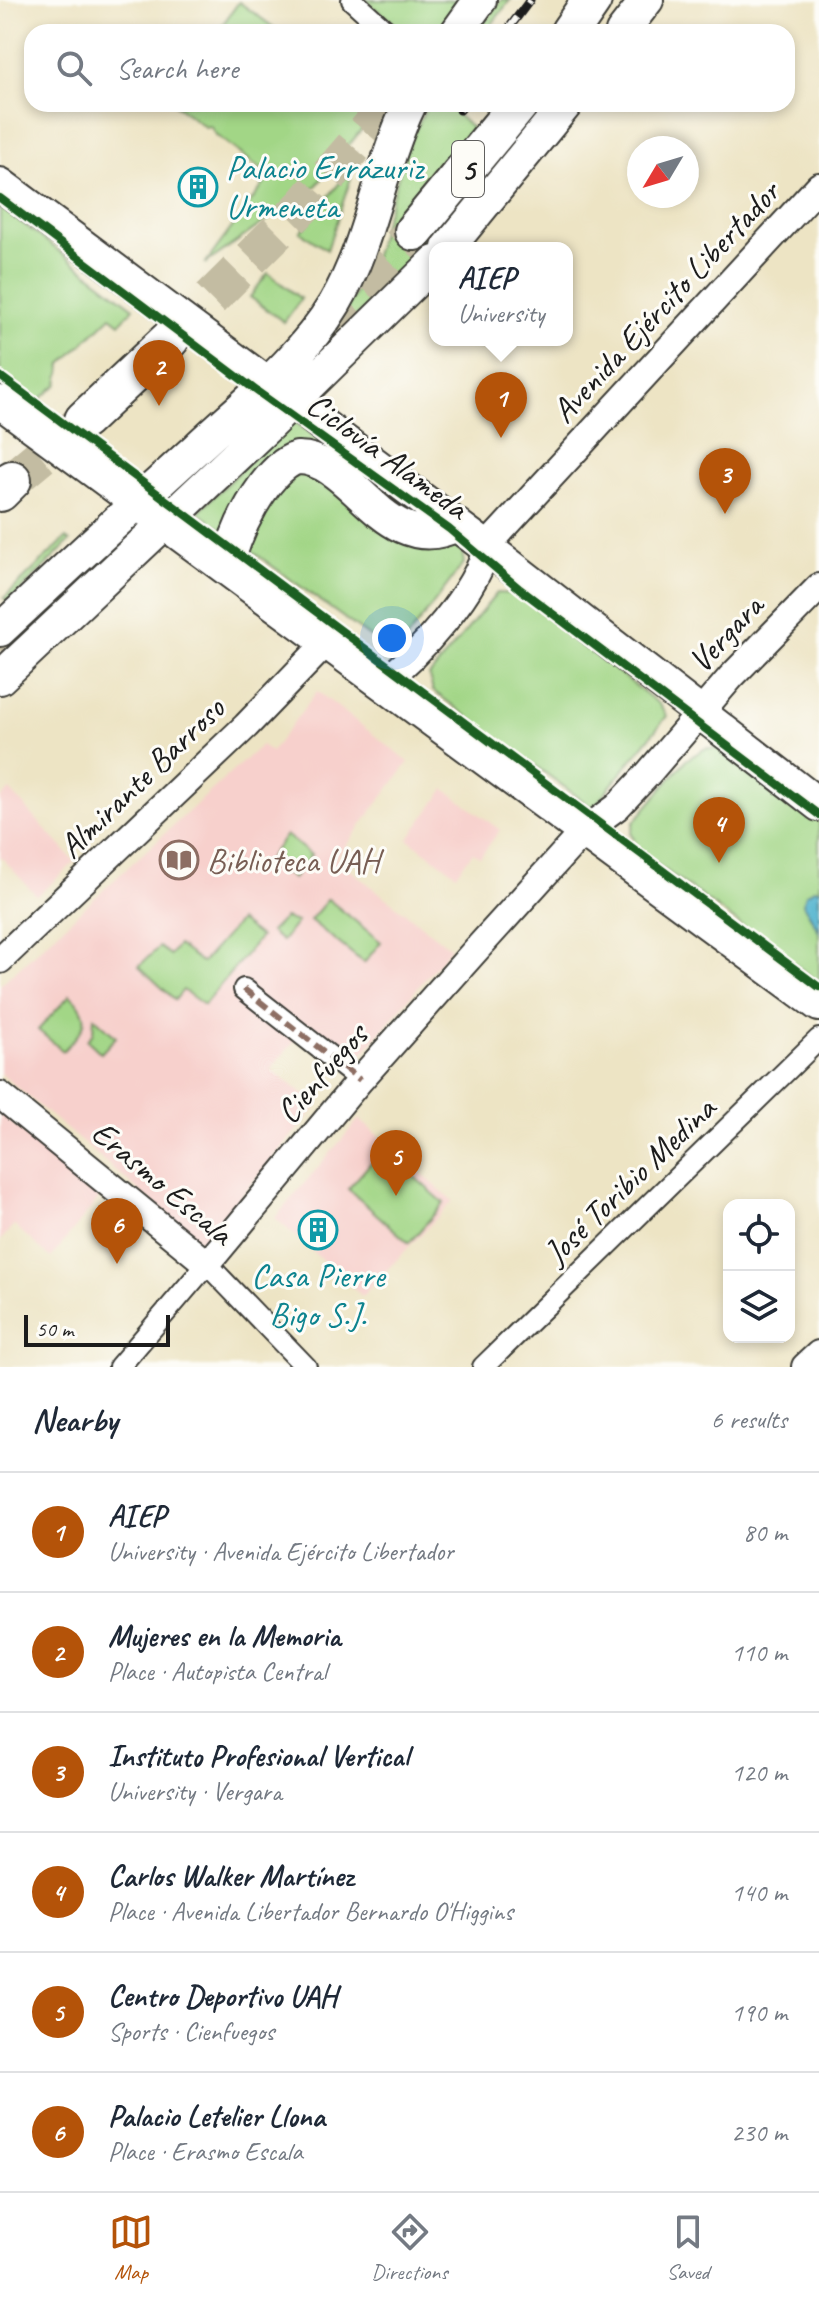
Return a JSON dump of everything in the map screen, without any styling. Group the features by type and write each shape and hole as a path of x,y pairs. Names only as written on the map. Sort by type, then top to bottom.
{"highway":[{"path":"576,24 592,0"},
{"name":"5","path":"425,246 514,112"},
{"path":"84,420 170,339"}],"main road":[{"path":"463,24 480,0"},
{"path":"628,24 647,0"},
{"path":"0,630 268,383 312,335 340,293 359,253 407,112"},
{"path":"453,242 559,112"},
{"path":"0,184 457,525 819,805"},
{"path":"0,678 294,402 425,246"},
{"path":"2,408 166,523 819,1005"},
{"path":"228,569 233,540 244,518 280,468 297,458 319,464 409,531 432,534 457,525"},
{"path":"806,1367 819,1355"}],"street":[{"path":"352,0 378,24"},
{"name":"Avenida Ejército Libertador","path":"382,682 415,657 479,572 486,547 819,186"},
{"name":"Vergara","path":"584,831 621,802 731,677 819,587"},
{"name":"Almirante Barroso","path":"0,960 246,726 327,642"},
{"name":"Cienfuegos","path":"119,1367 360,1080 584,831"},
{"path":"244,989 360,1080"},
{"name":"José Toribio Medina","path":"483,1367 819,1039"},
{"name":"Erasmo Escala","path":"0,1095 207,1264 306,1367"}],"shaded area":[{"path":"317,691 409,762 336,859 451,948 354,1064 305,1028 271,1069 318,1105 201,1243 0,1073 0,985 261,745 271,752"},
{"path":"445,789 500,830 480,857 473,852 456,874 408,839"},
{"path":"10,790 75,862 37,896 0,856 0,799"},
{"path":"0,1113 100,1197 51,1258 14,1225 0,1241"},
{"path":"359,1119 453,1201 362,1296 275,1218"}],"green space":[{"path":"364,0 462,0 442,24 396,24"},
{"path":"501,0 510,0 492,24 484,24"},
{"path":"239,2 269,24 223,24"},
{"path":"185,112 371,112 362,129 317,185 205,264 270,176 216,135 210,126 205,127"},
{"path":"424,112 454,112 472,128 398,217 429,245 324,349 371,265 406,151"},
{"path":"346,175 351,178 327,250 300,232"},
{"path":"0,206 134,308 120,323 111,316 62,364 58,384 38,401 0,373"},
{"path":"268,273 301,299 284,322 250,297"},
{"path":"292,420 461,545 464,563 402,645 385,646 374,640 198,512"},
{"path":"66,538 70,541 8,603 4,598"},
{"path":"497,593 518,594 659,704 667,716 593,808 433,691 429,676"},
{"path":"706,748 728,749 819,819 819,982 639,851 631,833 634,822 686,760"},
{"path":"286,835 311,855 293,879 268,859"},
{"path":"328,899 381,942 364,963 310,920"},
{"path":"284,918 297,922 282,941 270,932"},
{"path":"239,921 260,937 204,1005 183,990 175,1000 139,966 159,947 170,955 178,945 202,963"},
{"path":"70,995 83,1011 84,1024 63,1051 38,1030"},
{"path":"94,1017 116,1037 101,1053 87,1040 93,1033"},
{"path":"383,1149 444,1203 409,1243 348,1189"}],"water":[{"path":"819,889 819,931 803,904 806,894"}],"tunnel":[{"path":"170,339 304,205 383,112"},
{"path":"323,329 414,231"},
{"path":"12,480 82,422"},
{"path":"0,650 41,609"}],"railway":[{"path":"512,24 530,0"}],"marked path":[{"path":"244,989 360,1080"}],"cycle path":[{"name":"Ciclovía Alameda","path":"0,198 258,392 449,529 520,589 819,815"},
{"path":"0,376 819,987"}],"place":[{"name":"Palacio Errázuriz Urmeneta","path":"198,187"},
{"name":"Mujeres en la Memoria","path":"159,406"},
{"name":"AIEP","path":"501,438"},
{"name":"Instituto Profesional Vertical","path":"725,514"},
{"name":"Biblioteca UAH","path":"179,860"},
{"name":"Carlos Walker Martínez","path":"719,863"},
{"name":"Centro Deportivo UAH","path":"396,1196"},
{"name":"Casa Pierre Bigo S.J.","path":"318,1230"},
{"name":"Palacio Letelier Llona","path":"117,1264"}]}
